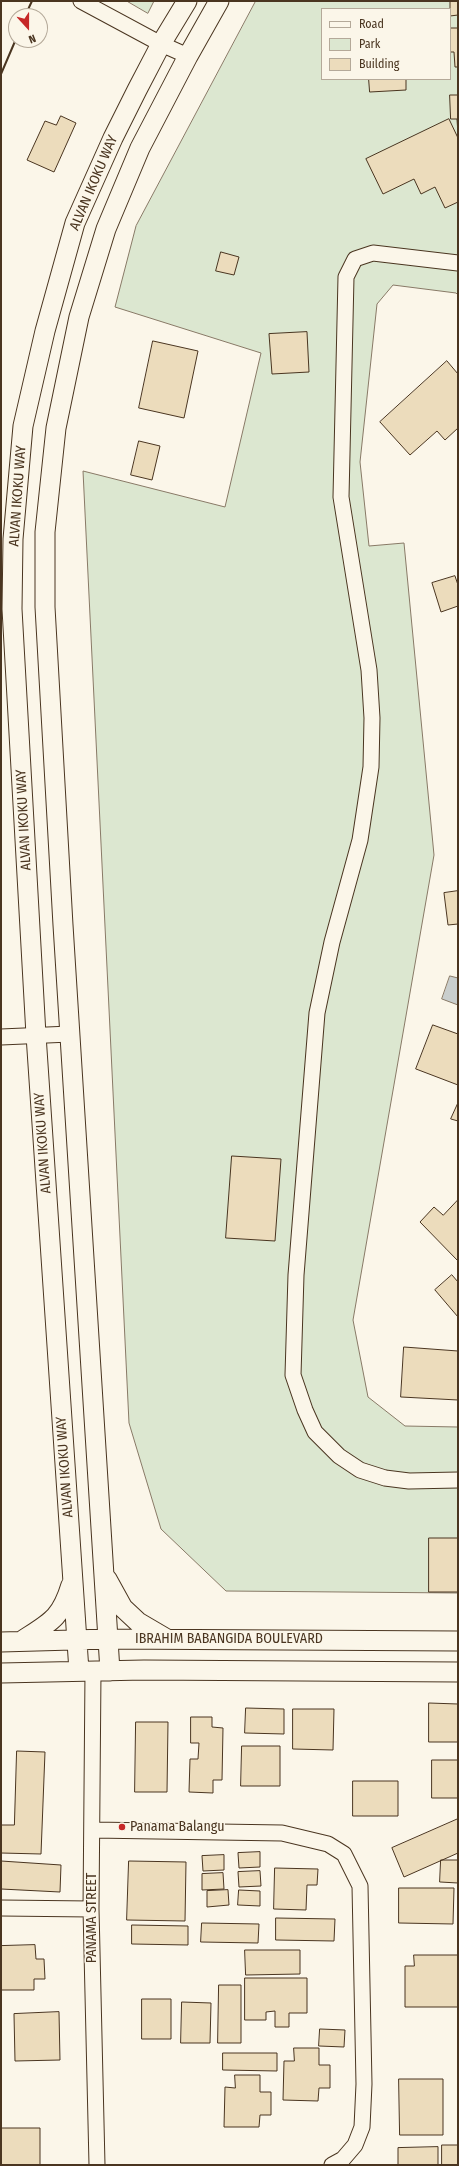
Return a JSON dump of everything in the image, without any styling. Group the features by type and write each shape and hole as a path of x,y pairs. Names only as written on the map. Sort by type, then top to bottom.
{"street":[{"path":"81,1 161,44 188,56"},
{"name":"ALVAN IKOKU WAY","path":"94,1672 77,1640 36,1035 12,609 13,539 23,426 45,331 75,223 113,138 161,44 187,1"},
{"name":"ALVAN IKOKU WAY","path":"94,1672 108,1639 45,607 45,532 56,428 79,317 106,229 140,148 188,56 219,1"},
{"path":"458,263 372,253 355,259 346,277 341,497 369,670 372,718 371,767 360,840 332,942 317,1013 296,1268 293,1375 305,1410 315,1432 339,1456 360,1470 384,1478 409,1481 458,1480"},
{"path":"1,1037 70,1034"},
{"path":"104,1574 123,1608 138,1622 167,1639"},
{"path":"23,1640 43,1628 62,1609 73,1578"},
{"name":"IBRAHIM BABANGIDA BOULEVARD","path":"1,1642 23,1640 108,1639 458,1641"},
{"name":"PANAMA STREET","path":"94,1672 91,1909 97,2165"},
{"path":"1,1673 458,1672"},
{"path":"93,1830 282,1834 328,1844 344,1854 360,1886 364,2084 362,2127 355,2145 344,2159 332,2165"},
{"path":"1,1908 91,1909"}],"green space":[{"path":"127,1 154,1 148,13"},
{"path":"256,1 458,1 458,295 456,293 393,285 377,304 360,462 369,546 404,543 434,855 353,1320 368,1397 405,1426 458,1427 458,1593 226,1591 161,1529 129,1423 83,471 225,507 261,353 115,307 136,226"}],"shaded area":[{"path":"450,976 458,978 458,1005 442,999"}],"building":[{"path":"450,1 458,1 458,15 451,16"},
{"path":"451,28 458,28 458,67 455,67 454,52 451,52"},
{"path":"369,80 406,80 406,90 370,92"},
{"path":"450,95 458,95 458,134 457,119 451,119"},
{"path":"61,116 76,123 54,172 27,160 45,121 56,125"},
{"path":"449,119 458,138 458,202 445,208 435,187 421,194 414,179 383,194 366,159"},
{"path":"221,252 239,257 234,275 216,271"},
{"path":"307,332 309,372 272,374 269,334"},
{"path":"153,341 198,351 184,418 139,408"},
{"path":"447,361 458,374 458,428 445,440 437,431 410,455 380,422"},
{"path":"139,441 160,446 152,480 131,475"},
{"path":"455,576 458,585 458,606 441,612 432,583"},
{"path":"458,891 458,924 448,925 444,893"},
{"path":"433,1025 458,1034 458,1085 416,1069"},
{"path":"458,1103 458,1121 451,1119"},
{"path":"232,1156 281,1159 275,1241 226,1238"},
{"path":"458,1200 458,1261 420,1222 434,1207 443,1215"},
{"path":"452,1275 458,1282 458,1317 435,1290"},
{"path":"404,1347 458,1351 458,1400 401,1397"},
{"path":"429,1538 458,1538 458,1592 429,1592"},
{"path":"429,1703 458,1704 458,1742 429,1742"},
{"path":"246,1708 284,1709 284,1734 245,1733"},
{"path":"293,1709 334,1709 333,1750 293,1749"},
{"path":"191,1717 212,1717 212,1727 223,1728 222,1780 213,1780 213,1793 189,1792 190,1759 198,1759 199,1743 191,1743"},
{"path":"136,1722 168,1722 167,1792 135,1792"},
{"path":"242,1746 280,1746 280,1786 241,1786"},
{"path":"17,1751 45,1752 41,1854 1,1853 1,1825 14,1825"},
{"path":"432,1760 458,1760 458,1798 432,1798"},
{"path":"353,1781 398,1781 398,1816 353,1816"},
{"path":"458,1819 458,1853 404,1877 392,1848"},
{"path":"260,1852 260,1867 239,1868 238,1853"},
{"path":"224,1855 224,1870 203,1871 202,1856"},
{"path":"441,1860 458,1860 458,1883 440,1882"},
{"path":"1,1861 61,1865 60,1892 1,1889"},
{"path":"129,1861 186,1862 185,1921 127,1920"},
{"path":"275,1868 318,1869 317,1885 307,1885 306,1910 274,1909"},
{"path":"260,1871 261,1886 239,1887 238,1872"},
{"path":"223,1873 224,1889 202,1890 202,1874"},
{"path":"399,1888 454,1888 453,1924 399,1923"},
{"path":"228,1890 229,1905 207,1907 207,1891"},
{"path":"239,1890 260,1891 260,1906 238,1905"},
{"path":"276,1918 335,1919 334,1941 276,1940"},
{"path":"202,1923 259,1924 258,1943 201,1942"},
{"path":"132,1925 188,1926 188,1945 132,1944"},
{"path":"35,1945 36,1959 44,1959 45,1979 34,1979 34,1990 1,1990 1,1946"},
{"path":"245,1950 300,1950 300,1974 246,1975"},
{"path":"414,1955 458,1955 458,2007 405,2007 405,1966 414,1966"},
{"path":"245,1978 307,1978 307,2013 289,2013 289,2027 275,2027 275,2011 266,2012 266,2020 245,2020"},
{"path":"219,1985 241,1985 241,2043 218,2043"},
{"path":"142,1999 171,1999 171,2039 142,2039"},
{"path":"182,2002 211,2003 210,2043 181,2043"},
{"path":"59,2012 60,2060 15,2061 14,2014"},
{"path":"320,2029 345,2030 344,2047 319,2046"},
{"path":"294,2048 319,2048 319,2065 330,2065 330,2088 319,2088 318,2101 283,2100 284,2061 294,2061"},
{"path":"223,2053 277,2053 277,2071 223,2070"},
{"path":"235,2075 260,2075 260,2092 271,2092 271,2115 260,2115 259,2127 224,2127 225,2087 235,2088"},
{"path":"399,2079 443,2079 443,2135 400,2135"},
{"path":"1,2128 40,2128 40,2165 1,2165"},
{"path":"442,2145 458,2145 458,2165 442,2165"},
{"path":"438,2147 438,2165 398,2165 398,2148"}],"wall":[{"path":"29,8 32,1"},
{"path":"1,74 12,48"}],"place":[{"name":"Panama Balangu","path":"122,1827"}]}
